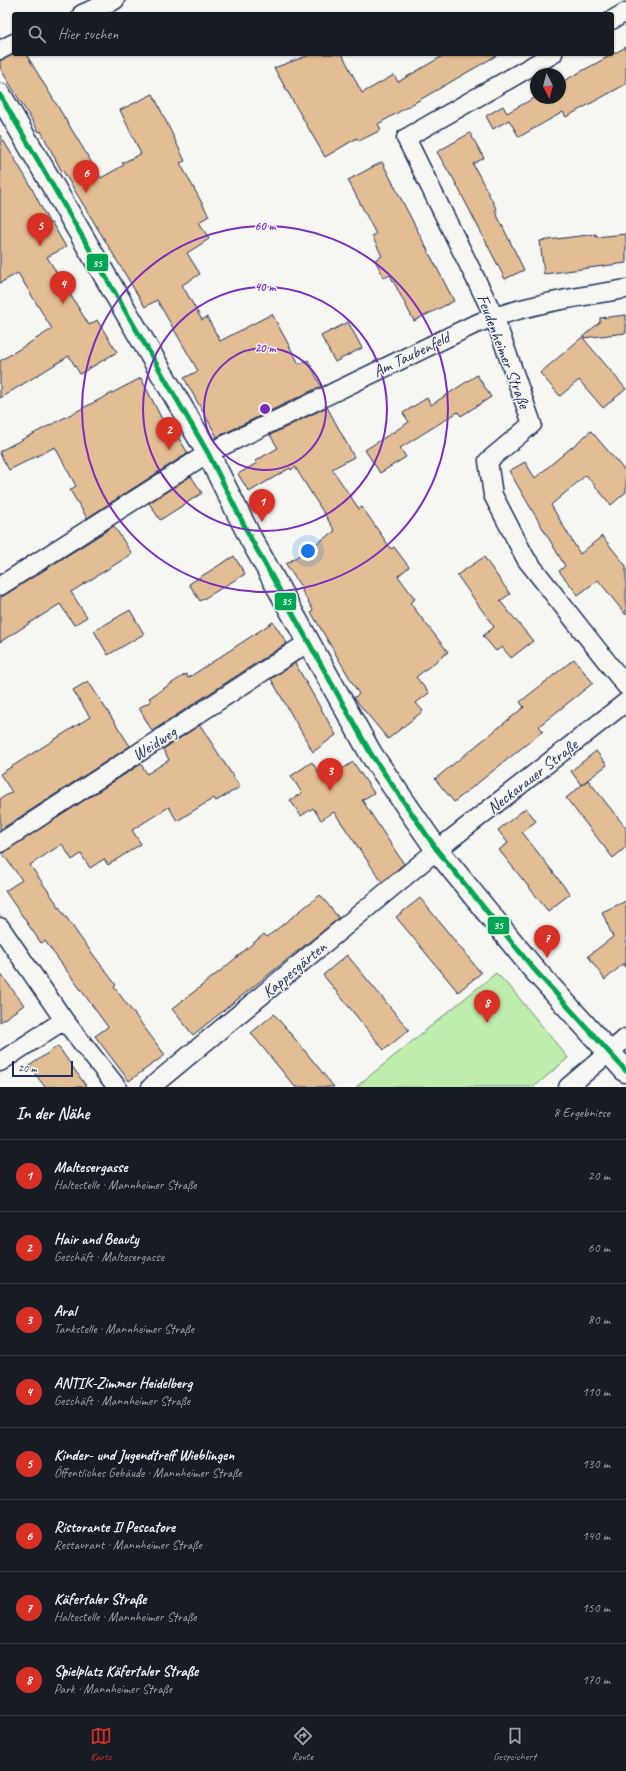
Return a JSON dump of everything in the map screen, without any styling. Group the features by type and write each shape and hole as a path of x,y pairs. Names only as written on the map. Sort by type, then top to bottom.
{"street":[{"path":"87,12 115,0"},
{"path":"614,19 626,12"},
{"path":"0,50 12,44"},
{"name":"Feudenheimer Straße","path":"550,56 406,138 494,316 532,424 488,461 493,495 526,559 626,686"},
{"path":"0,95 208,453 251,539 307,643 371,754 438,850 532,967 626,1071"},
{"name":"Am Taubenfeld","path":"0,586 208,453 331,392 494,316 546,303 626,290"},
{"name":"Weidweg","path":"0,843 307,643"},
{"name":"Neckarauer Straße","path":"438,850 626,702"},
{"name":"Kappesgärten","path":"151,1087 438,850"},
{"path":"0,927 64,1020 117,1087"},
{"path":"0,1062 64,1020"},
{"path":"568,1087 626,1038"}],"green space":[{"path":"496,973 511,988 568,1058 534,1087 356,1087"}],"building":[{"path":"626,47 626,84 566,117 563,112 519,137 509,120 493,129 486,116 503,106 507,113 530,100 530,104 566,104 566,80 610,56 614,56 614,54"},
{"path":"12,55 27,56 101,178 124,165 122,163 141,154 120,110 153,94 185,161 180,163 209,216 199,222 209,239 187,253 200,274 182,285 202,320 207,317 220,341 272,314 299,364 308,360 321,386 217,437 184,378 198,371 157,300 145,307 63,171 62,172 41,131 39,132 0,68 0,60"},
{"path":"307,56 343,56 362,93 394,75 398,82 443,56 496,56 378,124 381,130 359,141 357,138 325,157 274,68"},
{"path":"470,133 484,158 473,164 497,210 495,211 524,270 505,279 452,176 437,152"},
{"path":"0,135 28,181 50,224 52,223 66,247 47,257 89,325 97,320 117,352 80,374 69,356 0,398 0,361 52,329 18,273 0,283"},
{"path":"382,162 454,301 414,321 390,275 384,278 375,260 382,256 372,236 376,234 348,180"},
{"path":"596,234 596,237 626,234 626,263 544,274 540,241"},
{"path":"626,315 626,333 583,338 626,389 603,408 579,380 560,396 540,373 600,322 600,318"},
{"path":"348,322 362,348 335,362 321,336"},
{"path":"477,375 491,397 461,416 458,412 400,448 406,457 380,473 365,450 409,422 403,413 427,398 431,405"},
{"path":"141,378 167,429 171,426 188,453 87,518 70,490 76,486 55,447 9,470 0,454 0,451"},
{"path":"327,407 354,457 332,469 359,509 362,507 391,549 394,547 409,567 398,576 415,599 410,603 448,652 416,677 429,693 416,703 423,711 388,739 354,698 359,694 311,612 313,610 302,591 303,590 286,564 335,531 295,467 291,470 290,468 249,492 238,474 257,463 255,461 278,448 270,435"},
{"path":"591,431 626,472 626,492 611,505 586,475 551,505 580,554 602,536 626,566 626,615 598,580 578,595 559,571 565,566 509,471 525,462 535,478"},
{"path":"191,476 202,493 160,520 149,503"},
{"path":"114,526 132,554 71,592 87,617 74,625 60,604 0,642 0,598"},
{"path":"234,556 245,574 200,601 189,584"},
{"path":"484,557 510,594 500,601 533,641 511,658 502,647 496,651 483,636 494,627 457,575"},
{"path":"130,610 144,634 108,655 94,631"},
{"path":"273,622 287,643 152,731 139,708 151,701 149,698 186,674 188,678"},
{"path":"574,659 593,683 539,726 543,731 454,802 435,779 524,707 520,702"},
{"path":"295,663 336,735 313,752 271,679"},
{"path":"88,681 130,746 0,830 0,799 12,792 0,774 90,717 73,690"},
{"path":"200,725 240,787 216,801 214,798 177,821 169,807 132,830 141,844 108,865 104,859 90,868 81,854 72,860 62,844 30,865 80,937 116,985 114,987 165,1055 129,1081 95,1036 108,1027 45,941 41,943 5,891 22,880 2,853 141,764 147,774 169,760 163,749"},
{"path":"596,751 607,765 581,785 571,771"},
{"path":"312,762 324,781 353,762 374,793 362,800 404,864 382,882 334,812 321,820 313,808 301,816 290,800 302,793 291,776"},
{"path":"588,780 626,828 626,847 613,858 566,798"},
{"path":"526,808 536,821 522,832 570,894 548,911 499,850 508,843 498,830"},
{"path":"320,895 339,918 193,1035 172,1009 264,934 267,937"},
{"path":"420,898 481,973 458,992 396,917"},
{"path":"626,901 626,968 624,963 605,980 588,956 613,937 602,912"},
{"path":"347,955 409,1030 384,1050 323,975"},
{"path":"0,973 24,1005 0,1022"},
{"path":"274,1014 334,1087 295,1087 251,1033"},
{"path":"58,1046 87,1087 45,1087 29,1066"}],"transit line":[{"name":"35","path":"0,95 208,453 251,539 371,754 437,850 532,967 626,1071"}],"place":[{"name":"Ristorante Il Pescatore","path":"86,193"},
{"name":"Kinder- und Jugendtreff Wieblingen","path":"40,246"},
{"name":"ANTIK-Zimmer Heidelberg","path":"63,304"},
{"name":"Hair and Beauty","path":"169,450"},
{"name":"Maltesergasse","path":"262,522"},
{"name":"Aral","path":"330,791"},
{"name":"Käfertaler Straße","path":"547,958"},
{"name":"Spielplatz Käfertaler Straße","path":"487,1023"}]}
